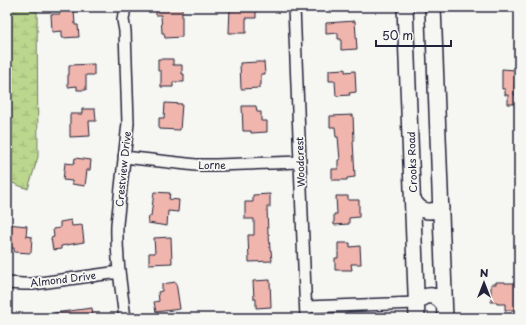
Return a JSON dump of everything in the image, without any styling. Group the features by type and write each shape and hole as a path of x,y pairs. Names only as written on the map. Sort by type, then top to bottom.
{"main road":[{"name":"Crooks Road","path":"407,8 417,311"},
{"path":"430,10 445,312"},
{"path":"413,199 416,205 425,211 441,208"},
{"path":"417,311 421,298 430,296 441,300 445,312"}],"street":[{"name":"Crestview Drive","path":"114,7 123,20"},
{"name":"Crestview Drive","path":"125,7 123,20 125,31 128,123 117,233 117,251 126,318"},
{"name":"Woodcrest","path":"294,7 306,312"},
{"name":"Lorne","path":"124,157 196,165 300,162"},
{"name":"Almond Drive","path":"7,283 33,284 119,272"},
{"path":"306,312 417,311"}],"green space":[{"path":"7,7 37,7 38,157 28,189 7,181"}],"building":[{"path":"156,7 182,7 182,37 165,38 164,33 162,33 161,15 156,15"},
{"path":"230,7 256,7 256,18 246,18 246,33 229,33"},
{"path":"74,9 75,25 78,25 79,37 62,38 62,31 52,32 51,14 60,14 60,10"},
{"path":"355,21 357,49 341,50 341,39 338,39 338,33 326,34 326,23"},
{"path":"158,59 173,59 173,65 182,65 184,82 173,82 173,87 161,87 161,71 158,71"},
{"path":"264,62 265,74 261,74 261,85 259,85 259,88 241,89 240,63"},
{"path":"94,64 94,75 86,75 86,90 77,90 77,86 68,87 69,65"},
{"path":"345,69 345,72 355,71 356,92 349,93 350,95 336,96 335,81 329,81 329,70"},
{"path":"502,69 515,70 514,95 519,95 519,104 508,104 508,95 505,95 505,89 502,89"},
{"path":"165,103 182,104 180,130 159,129 159,118 164,118"},
{"path":"242,106 256,106 257,112 261,112 261,121 267,121 267,132 251,133 251,131 243,131"},
{"path":"82,109 95,109 96,121 89,121 90,136 70,137 70,114 82,114"},
{"path":"353,115 355,177 347,178 347,180 332,180 332,169 338,169 338,160 340,160 338,137 336,137 335,127 330,127 330,116"},
{"path":"75,158 91,160 90,170 87,170 85,186 72,184 72,181 63,180 65,163 74,164"},
{"path":"154,192 170,193 169,199 179,200 178,212 168,211 167,226 148,223 149,216 151,216"},
{"path":"270,194 270,207 267,207 268,234 272,261 249,262 248,235 254,235 254,219 245,219 245,202 253,202 253,195"},
{"path":"336,196 348,196 348,200 359,200 359,217 349,218 349,224 334,225 334,214 337,214"},
{"path":"71,220 72,226 82,225 84,242 61,246 61,249 53,250 51,238 54,237 53,229 60,228 60,222"},
{"path":"7,224 27,226 26,236 32,237 31,253 14,252 14,248 7,248"},
{"path":"171,237 172,263 149,264 149,253 155,253 154,238"},
{"path":"338,243 350,243 350,247 360,246 361,264 351,264 352,270 335,270 335,258 338,258"},
{"path":"270,280 271,307 256,308 253,281"},
{"path":"176,282 180,309 156,312 154,302 159,301 158,292 162,291 162,284"},
{"path":"496,282 516,283 517,310 505,310 505,304 491,302 491,284 496,284"},
{"path":"92,308 93,318 54,318 54,313"}]}
